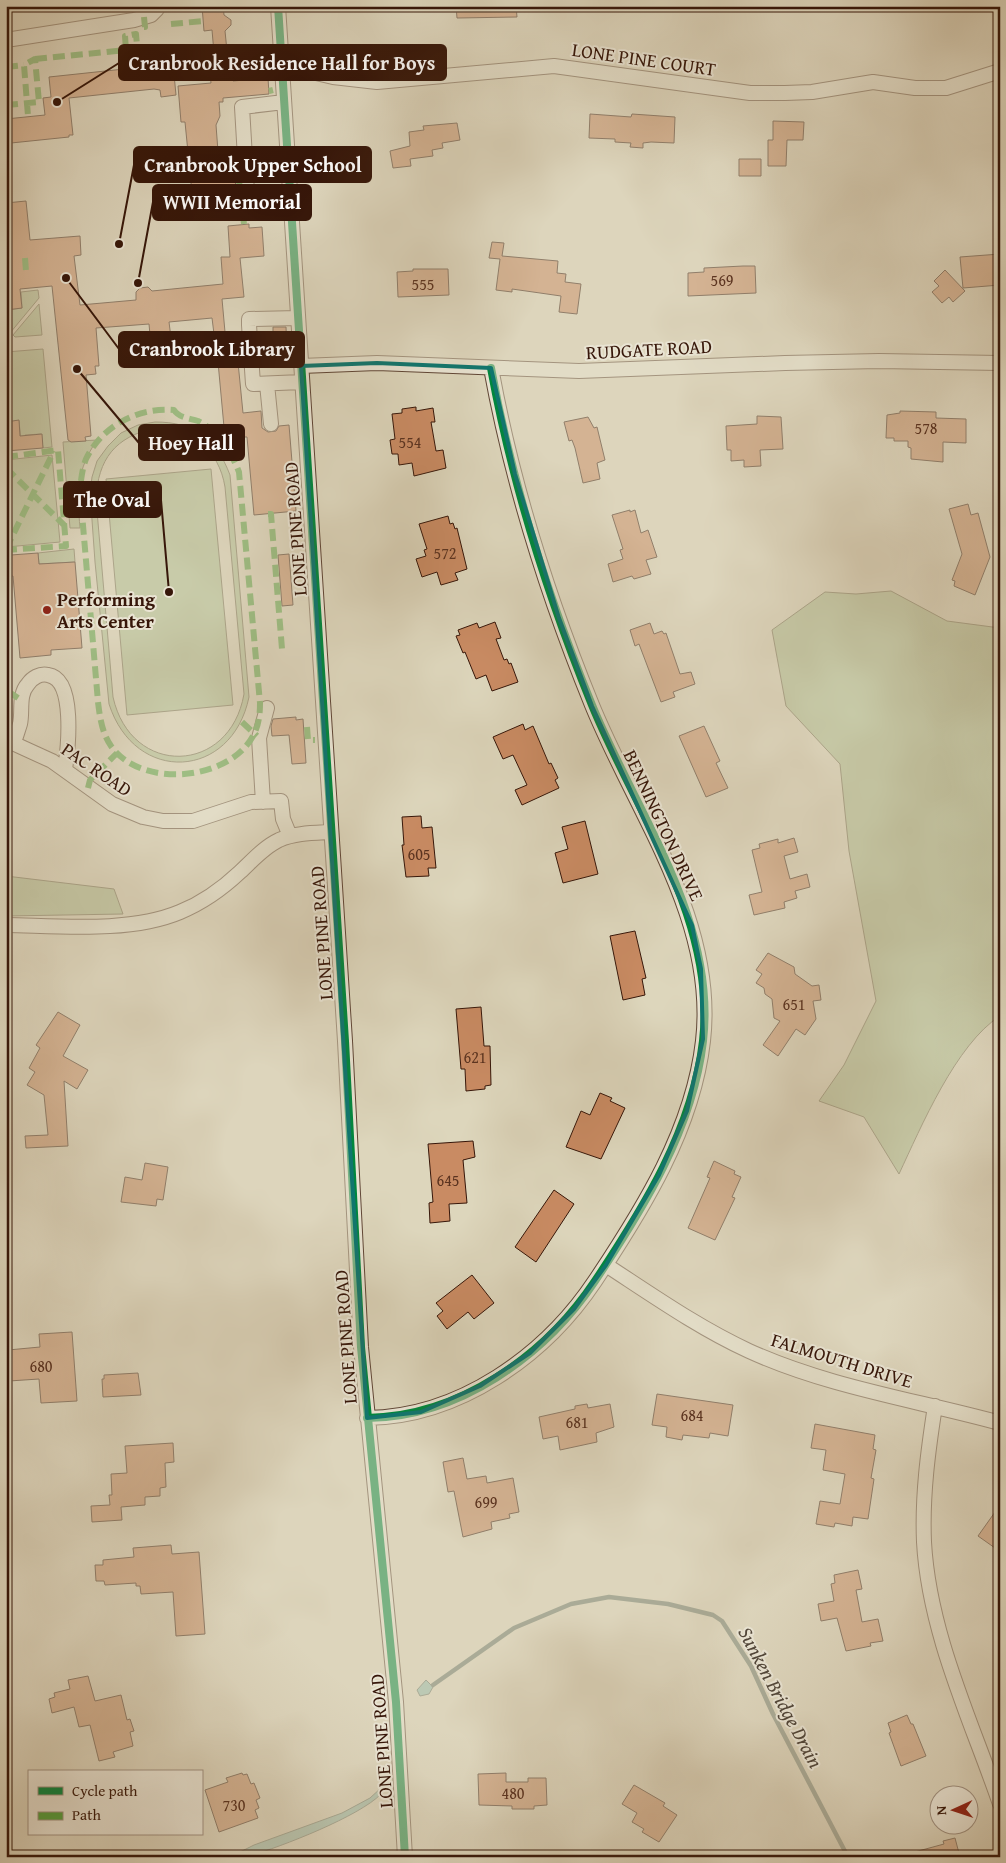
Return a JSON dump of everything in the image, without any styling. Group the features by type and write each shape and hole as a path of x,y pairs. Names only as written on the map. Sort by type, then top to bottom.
{"street":[{"path":"6,40 134,20 151,15 157,9 156,6"},
{"name":"LONE PINE ROAD","path":"278,6 367,1418 396,1702 405,1857"},
{"name":"LONE PINE COURT","path":"282,66 294,66 332,77 377,82 554,66 750,93 812,92 873,82 915,88 946,88 1000,71"},
{"path":"248,192 242,107 284,102"},
{"path":"298,318 248,319 253,384 302,382"},
{"name":"RUDGATE ROAD","path":"301,366 368,363 579,371 804,362 1000,363"},
{"name":"BENNINGTON DRIVE","path":"367,1418 392,1418 420,1412 463,1395 497,1377 545,1340 574,1309 606,1265 660,1175 687,1111 699,1065 703,1039 701,968 694,932 680,894 600,723 550,594 514,474 491,368"},
{"path":"267,384 271,424"},
{"path":"10,741 20,723 21,700 27,684 37,676 48,674 57,679 65,690 69,742 65,769"},
{"path":"263,802 259,738 266,708"},
{"name":"PAC ROAD","path":"10,741 65,769 124,811 150,819 193,821 251,802 281,801 283,818 290,836"},
{"path":"6,925 133,924 166,917 195,905 213,894 267,847 290,836 331,832"},
{"name":"FALMOUTH DRIVE","path":"606,1265 677,1311 749,1351 810,1374 1000,1423"},
{"path":"935,1406 928,1451 924,1510 928,1574 945,1648 1000,1804"}],"highlighted area":[{"path":"377,363 491,368 515,474 559,618 592,706 692,925 701,969 703,1039 687,1111 659,1175 606,1265 574,1309 530,1353 480,1386 421,1412 367,1418 301,366"}],"shaded area":[{"path":"38,290 39,298 10,333 6,330 6,310 22,308 21,292"},
{"path":"39,304 42,335 15,337 13,335"},
{"path":"43,349 52,447 43,448 41,434 25,435 25,442 21,442 19,421 6,422 6,352"},
{"path":"155,422 169,423 192,429 202,435 218,451 230,475 249,697 239,724 224,744 204,757 182,762 160,759 139,749 122,730 109,704 90,492 97,461 121,433 138,425","holes":["155,428 181,432 202,444 217,462 222,474 225,487 244,694 235,721 220,740 201,752 180,756 159,753 139,742 123,723 113,697 96,499 100,472 111,452 119,444 141,432"]},
{"path":"97,440 85,462 80,482 78,503 80,528 70,528 63,442"},
{"path":"52,455 60,542 7,547 6,460"},
{"path":"211,469 233,705 127,715 106,479"},
{"path":"74,549 75,562 39,564 38,553"},
{"path":"891,591 947,621 1000,628 1000,1016 984,1029 955,1066 929,1111 899,1174 864,1117 819,1101 844,1065 876,1001 849,851 840,764 786,706 772,630 825,592 856,594"},
{"path":"6,876 114,889 123,914 6,916"},
{"path":"426,1680 433,1687 429,1694 420,1696 417,1690"},
{"path":"381,1788 381,1794 371,1803 319,1830 249,1856 230,1857 254,1845 342,1813 370,1798"}],"building":[{"path":"202,6 223,6 224,15 231,20 231,25 225,31 227,51 231,50 233,81 268,78 269,94 223,98 223,102 219,102 220,116 216,125 220,178 235,177 237,200 225,202 225,195 200,197 200,192 192,193 185,122 181,122 178,86 211,83 208,53 214,53 212,30 204,31"},
{"path":"456,6 516,6 517,17 457,18"},
{"path":"160,62 160,65 173,64 176,95 161,97 160,90 154,89 69,98 73,135 11,143 11,137 6,138 6,119 45,115 43,98 51,97 49,77 143,67 143,64"},
{"path":"590,114 631,117 632,114 675,117 674,143 643,143 643,148 630,147 631,143 615,142 615,139 589,138"},
{"path":"773,121 804,122 803,140 787,140 786,166 768,166 768,140 773,140"},
{"path":"457,123 460,140 442,143 443,148 432,150 433,156 410,159 411,166 393,168 390,151 410,146 409,132 424,130 423,126"},
{"path":"739,159 761,159 761,176 739,176"},
{"path":"26,201 30,240 80,236 81,255 74,256 80,305 136,300 136,292 140,288 148,287 152,291 223,284 221,257 230,257 228,226 249,224 249,228 262,227 264,256 240,258 244,297 222,299 226,343 236,342 243,413 261,411 262,428 268,432 276,431 279,426 289,425 296,511 254,515 247,437 243,437 242,433 231,433 224,427 218,362 153,367 149,324 96,328 99,366 95,366 96,374 86,375 91,436 85,437 86,441 71,442 68,440 52,286 20,289 22,308 6,310 6,203","holes":["212,318 215,342 172,346 169,322"]},
{"path":"492,242 504,243 502,256 558,261 557,273 566,274 565,282 581,284 577,314 559,312 561,296 512,289 512,292 496,290 500,259 489,258"},
{"path":"1000,254 1000,285 963,288 960,257"},
{"path":"755,266 756,293 688,296 688,273 704,272 704,268"},
{"path":"413,269 448,269 449,295 398,297 397,272 413,271"},
{"path":"945,270 965,291 953,302 949,297 942,303 932,292 939,286 934,281"},
{"path":"273,327 286,327 287,352 273,353 273,348 259,349 258,334 273,333"},
{"path":"416,407 416,411 433,408 435,422 431,422 436,451 443,450 446,468 414,476 412,463 399,465 398,454 392,454 390,440 395,439 392,414 402,413 402,409"},
{"path":"900,411 936,412 936,418 966,419 966,443 943,442 943,462 911,459 911,448 908,447 908,441 894,441 894,438 886,438 887,415 900,413"},
{"path":"757,416 781,417 783,449 760,450 761,466 744,467 744,460 731,461 731,450 727,450 726,426 757,424"},
{"path":"588,417 594,428 597,427 605,460 597,463 600,479 583,483 575,448 572,440 569,441 564,422"},
{"path":"19,420 20,436 42,434 43,448 6,451 6,422"},
{"path":"968,504 971,515 978,513 990,557 975,595 954,586 955,581 952,580 962,554 949,509"},
{"path":"630,510 630,512 635,510 641,533 648,530 657,557 646,560 651,574 634,579 632,576 613,582 608,564 623,559 620,550 623,549 612,515"},
{"path":"448,516 450,524 453,523 455,529 457,528 467,569 455,573 458,580 441,585 437,572 422,577 416,559 426,556 424,550 427,549 419,524"},
{"name":"Performing Arts Center","path":"38,553 39,564 75,562 82,648 51,650 51,655 20,658 13,576 9,576 8,558 11,558 11,555"},
{"path":"289,554 293,605 282,606 278,555"},
{"path":"495,622 501,638 496,639 504,660 507,659 509,664 511,663 518,682 492,691 486,675 476,679 456,636 460,635 458,630 477,623 479,628"},
{"path":"650,623 654,634 662,631 664,634 666,633 680,674 691,672 695,684 673,692 675,697 661,702 639,644 635,646 630,630"},
{"path":"296,717 296,720 303,719 306,763 292,764 289,735 272,736 271,726 273,719"},
{"path":"523,724 525,730 533,726 549,764 551,763 558,778 555,780 559,788 522,805 515,790 527,785 513,755 503,759 493,737"},
{"path":"704,726 720,761 716,763 728,788 706,797 679,736"},
{"path":"421,816 422,828 432,827 436,868 428,868 429,876 406,877 402,845 404,845 402,817"},
{"path":"585,821 598,874 563,883 555,853 568,849 562,827"},
{"path":"794,838 798,852 784,856 790,879 807,874 810,887 795,891 797,898 784,902 785,908 754,915 749,895 762,892 752,850 760,848 759,844 778,839 778,843"},
{"path":"635,931 646,978 642,979 645,995 623,1000 610,936"},
{"path":"768,953 794,967 795,974 812,986 819,985 821,1000 813,1001 816,1019 805,1035 796,1029 778,1056 763,1045 780,1021 774,1018 772,999 765,994 764,988 756,983 762,974 756,970"},
{"path":"481,1007 484,1046 490,1046 491,1085 485,1086 485,1089 466,1091 465,1069 461,1069 456,1009"},
{"path":"58,1012 80,1025 63,1056 88,1070 77,1089 64,1081 68,1146 26,1148 25,1136 48,1135 44,1095 27,1085 35,1072 29,1068 40,1048 36,1045"},
{"path":"600,1093 612,1098 610,1101 625,1108 601,1159 566,1147 581,1111 590,1115"},
{"path":"473,1141 475,1157 463,1160 467,1203 449,1204 450,1221 430,1223 429,1203 433,1202 428,1144"},
{"path":"714,1161 735,1171 734,1174 741,1177 732,1197 735,1198 715,1240 688,1228 710,1178 707,1177"},
{"path":"145,1163 168,1167 163,1200 157,1199 156,1206 121,1202 125,1177 142,1180"},
{"path":"554,1190 574,1204 536,1262 515,1247"},
{"path":"472,1275 494,1303 474,1319 468,1312 447,1329 437,1316 443,1311 436,1303"},
{"path":"72,1332 77,1401 41,1403 39,1379 9,1381 8,1350 40,1347 39,1334"},
{"path":"138,1373 141,1395 103,1397 102,1379 104,1379 104,1375"},
{"path":"657,1394 733,1405 728,1436 710,1433 709,1438 683,1435 682,1440 666,1437 667,1427 652,1425"},
{"path":"587,1404 588,1408 610,1404 614,1427 596,1433 597,1442 560,1450 558,1436 543,1439 539,1417 575,1409 575,1406"},
{"path":"815,1424 875,1435 873,1449 876,1450 871,1478 874,1479 868,1519 853,1517 852,1526 835,1523 834,1527 816,1524 820,1501 840,1504 845,1474 823,1470 826,1450 811,1448"},
{"path":"173,1443 174,1462 165,1463 166,1487 160,1488 160,1496 145,1497 145,1505 121,1507 122,1520 92,1522 91,1506 110,1505 109,1495 112,1495 111,1474 127,1473 125,1446"},
{"path":"463,1458 467,1479 486,1476 487,1483 513,1478 519,1512 509,1514 510,1518 491,1522 492,1529 463,1537 454,1491 448,1492 443,1462"},
{"path":"1000,1505 1000,1540 995,1548 978,1536"},
{"path":"171,1545 172,1554 199,1552 205,1634 176,1636 173,1592 141,1594 140,1586 136,1586 136,1583 105,1585 104,1581 96,1581 95,1565 103,1565 103,1560 134,1557 133,1548"},
{"path":"858,1570 862,1589 856,1590 862,1622 878,1619 883,1641 870,1643 871,1646 846,1651 837,1618 821,1621 818,1604 834,1601 831,1584 835,1583 834,1575"},
{"path":"88,1676 95,1701 121,1695 127,1720 130,1719 134,1731 130,1732 133,1746 113,1752 115,1757 99,1761 90,1725 79,1727 74,1707 52,1713 49,1699 55,1697 54,1693 70,1689 68,1680"},
{"path":"907,1715 911,1724 913,1724 926,1756 901,1766 889,1733 891,1732 888,1723"},
{"path":"242,1773 243,1775 247,1774 251,1784 254,1783 260,1798 256,1800 259,1808 255,1810 258,1818 219,1832 205,1790 228,1782 226,1778"},
{"path":"506,1773 506,1782 528,1782 528,1778 546,1778 547,1805 534,1806 534,1809 512,1809 512,1806 479,1805 478,1774"},
{"path":"634,1785 665,1803 663,1806 677,1815 659,1842 642,1832 644,1829 632,1822 637,1813 622,1804"},
{"path":"955,1838 960,1857 912,1857 911,1853 944,1844 943,1841"}],"waterway":[{"name":"Sunken Bridge Drain","path":"433,1685 514,1628 571,1604 609,1597 668,1604 713,1615 722,1621 751,1666 773,1714 848,1857"}],"marked path":[{"path":"144,17 144,27"},
{"path":"171,24 204,21"},
{"path":"35,59 126,50 127,58 138,57 136,34 125,36 126,50"},
{"path":"232,59 271,56"},
{"path":"6,105 39,102 35,59 24,65 28,116"},
{"path":"6,67 24,65"},
{"path":"269,91 273,90"},
{"path":"244,224 238,172 246,171"},
{"path":"206,209 280,202"},
{"path":"25,258 26,271"},
{"path":"161,410 174,410 181,416 206,425 218,436 228,449 239,472 260,703 259,720 253,736 241,751 225,763 205,770 184,774 163,774 142,769 125,760 111,746 103,731 98,702 80,490 86,459 101,437 111,428 135,415 161,410"},
{"path":"6,457 58,450 66,546 6,550"},
{"path":"6,549 54,451"},
{"path":"6,468 64,525"},
{"path":"268,514 271,514 282,649 278,649"},
{"path":"6,568 9,602 6,628"},
{"path":"6,655 9,692 21,700"},
{"path":"242,722 257,736"},
{"path":"307,727 308,740 315,740"},
{"path":"88,788 90,780 117,753"}],"cycle path":[{"path":"278,6 345,1041 361,1347 396,1702 405,1857"},
{"path":"367,1418 401,1415 434,1407 466,1394 497,1377 525,1357 551,1334 575,1308 631,1226 663,1167 689,1106 703,1041 704,996 698,953 686,910 669,868 592,705 561,623 533,539 509,454 491,368"}],"place":[{"name":"Cranbrook Residence Hall for Boys","path":"57,102"},
{"name":"Cranbrook Upper School","path":"119,244"},
{"name":"Cranbrook Library","path":"66,278"},
{"name":"WWII Memorial","path":"138,283"},
{"name":"Hoey Hall","path":"77,369"},
{"name":"The Oval","path":"169,592"},
{"name":"Performing Arts Center","path":"47,610"}]}
